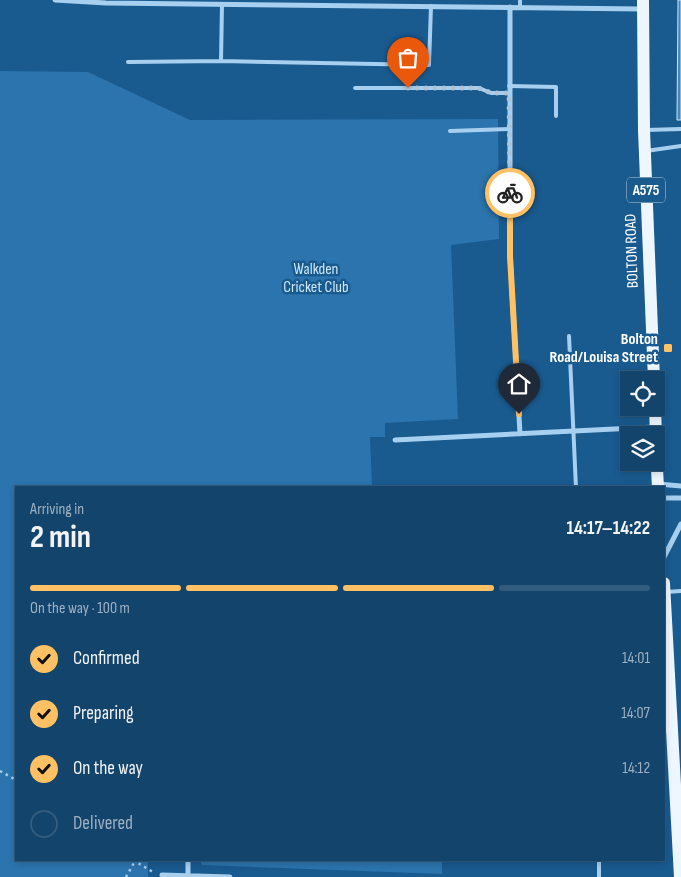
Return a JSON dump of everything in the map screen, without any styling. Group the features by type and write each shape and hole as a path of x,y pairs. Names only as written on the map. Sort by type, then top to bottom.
{"main road":[{"name":"BOLTON ROAD","path":"643,4 644,130 654,371"},
{"path":"657,471 658,486"},
{"path":"665,628 680,875"}],"street":[{"path":"55,0 106,3 434,4 510,8 643,4"},
{"path":"510,8 510,256 520,434"},
{"path":"395,440 573,431 620,431"},
{"path":"658,486 681,486"},
{"path":"665,498 681,498"},
{"path":"665,555 681,524"},
{"path":"188,862 188,876"},
{"path":"162,875 230,877"}],"lane":[{"path":"520,0 520,8"},
{"path":"221,61 222,2"},
{"path":"128,62 221,61 429,65 434,4"},
{"path":"509,86 556,87 556,116"},
{"path":"355,88 479,88 491,93 509,93"},
{"path":"450,131 509,129"},
{"path":"644,130 681,129"},
{"path":"645,152 681,146"},
{"path":"569,336 576,486"},
{"path":"665,592 681,591"},
{"path":"599,861 599,877"}],"path":[{"path":"0,771 15,779"},
{"path":"126,877 134,861 147,871 162,875"}],"green space":[{"name":"Walkden Cricket Club","path":"0,71 88,72 190,120 498,119 499,239 451,245 458,419 385,423 385,437 370,437 372,486 15,486 15,861 148,861 148,877 0,877"},
{"path":"200,861 442,861 442,874 202,865"}],"building":[{"path":"678,0 681,0 681,120 677,120"}],"way so far":[{"path":"408,88 479,88 491,93 509,93 510,193"}],"place":[{"name":"Bolton Road/Louisa Street","path":"668,348"}],"route":[{"path":"510,193 510,256 519,414"}]}
